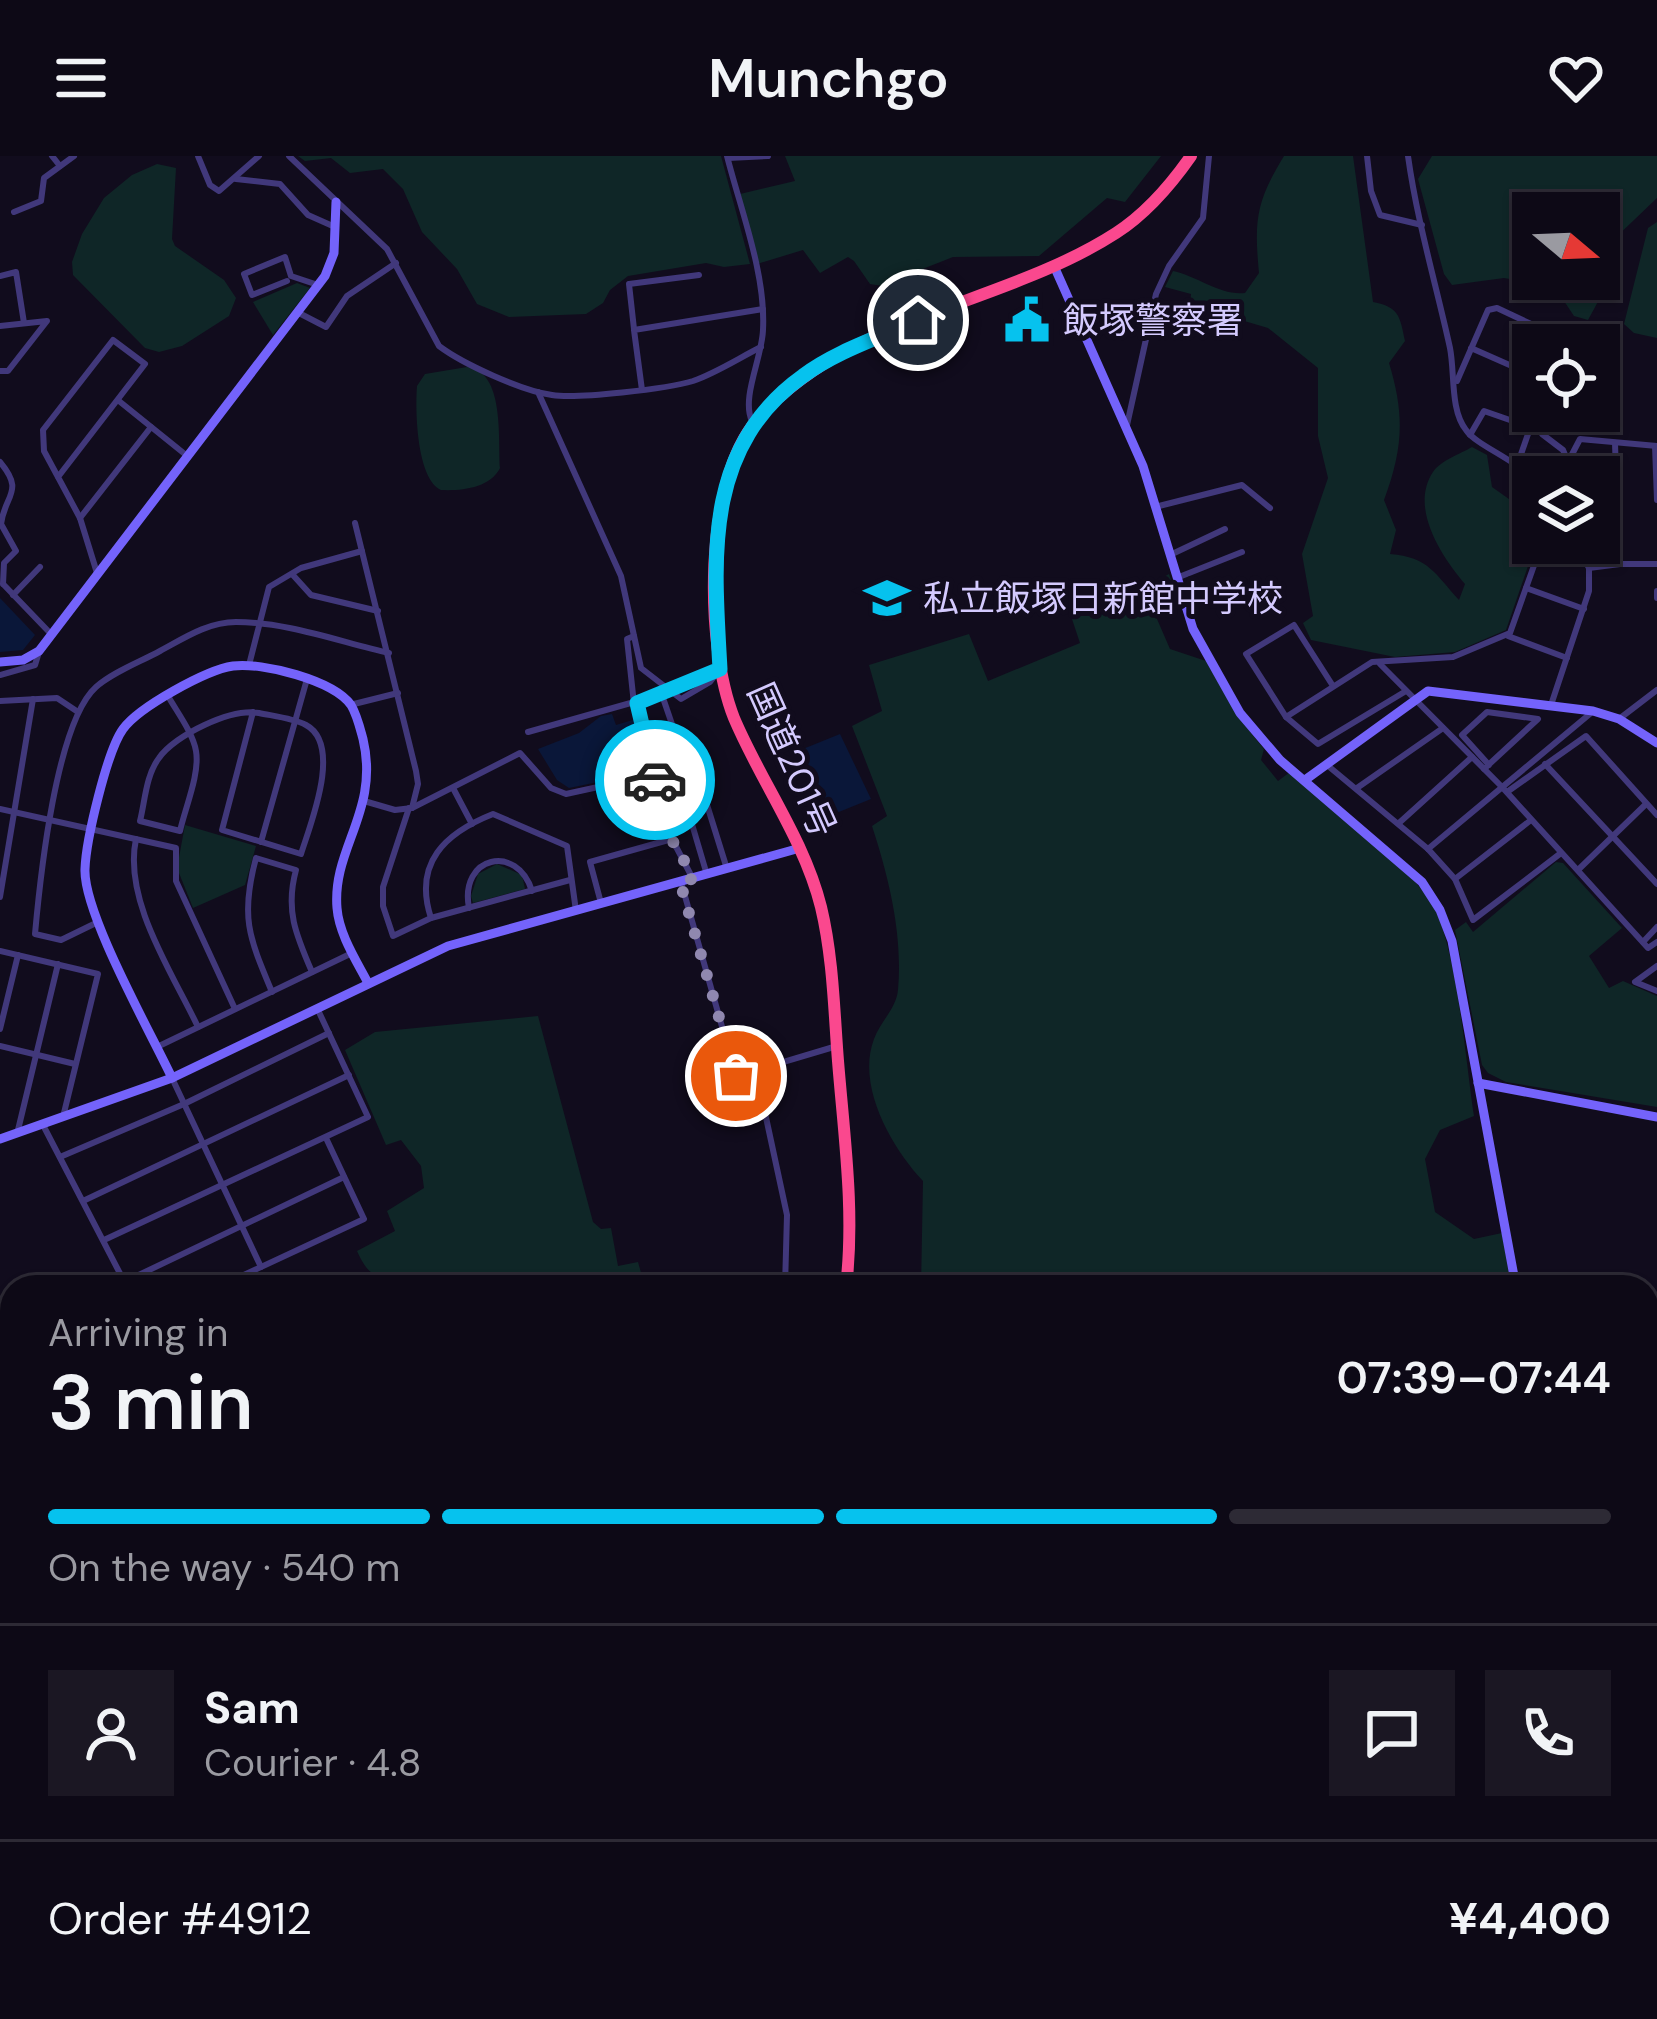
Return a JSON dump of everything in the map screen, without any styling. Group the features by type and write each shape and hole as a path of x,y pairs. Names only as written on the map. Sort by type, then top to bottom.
{"highway":[{"name":"国道201号","path":"847,1275 850,1209 821,907 800,848 736,722 720,669 714,560 718,517 735,458 753,424 801,376 918,320 1054,266 1115,234 1142,214 1192,156"}],"street":[{"path":"52,156 60,166"},
{"path":"14,212 40,201 44,178 74,156"},
{"path":"198,156 215,188 223,190 259,156"},
{"path":"289,156 388,249 439,346 453,357 538,392 566,396 693,380 761,347"},
{"path":"753,424 746,404 761,347 763,309 727,157 768,156"},
{"path":"1127,425 1156,294 1169,266 1203,218 1209,156"},
{"path":"1367,156 1371,191 1380,215 1422,225"},
{"path":"1408,156 1455,384 1456,410 1470,435 1512,460"},
{"path":"236,179 280,184 314,219 338,228"},
{"path":"0,675 34,665 39,651 97,573 318,285 330,266 338,228 336,202"},
{"path":"287,280 253,295 244,274 285,257 291,276 318,285"},
{"path":"297,312 326,327 347,296 396,262"},
{"path":"1054,266 1127,425 1193,629 1240,712 1280,760 1397,857 1422,882 1440,910 1452,941 1514,1275"},
{"path":"0,276 16,272 24,323"},
{"path":"642,390 628,284 699,275"},
{"path":"1455,384 1482,317 1492,308 1531,324 1530,374 1471,348"},
{"path":"634,330 763,309"},
{"path":"0,326 47,321 8,371 0,371"},
{"path":"58,477 145,364 113,340 43,430 44,451 80,518 97,573"},
{"path":"538,392 614,559 641,668 681,699 710,682 720,669"},
{"path":"118,401 186,455"},
{"path":"1470,435 1484,411 1527,426 1520,456"},
{"path":"80,518 151,427"},
{"path":"1542,432 1565,456"},
{"path":"1572,456 1580,439 1656,446 1657,500"},
{"path":"1615,443 1615,456"},
{"path":"0,462 14,489 1,524 16,551 4,563 2,583 52,634"},
{"path":"1155,507 1242,485 1270,508"},
{"path":"355,523 418,784 383,887 383,906 393,936 431,918 570,880"},
{"path":"1170,555 1225,530"},
{"path":"249,665 268,587 291,572 362,551"},
{"path":"1176,578 1242,552"},
{"path":"1286,717 1372,662 1454,657 1505,635 1535,564"},
{"path":"1551,705 1589,591 1586,564"},
{"path":"1588,568 1657,564"},
{"path":"13,595 40,567"},
{"path":"291,572 311,595 378,611"},
{"path":"1526,589 1583,609"},
{"path":"98,922 61,940 35,934 51,819 78,712 88,695 106,680 198,631 225,622 259,623 389,653"},
{"path":"1333,686 1294,625 1246,654 1286,717 1318,744 1410,695 1434,690 1593,711 1619,719 1657,743"},
{"path":"1505,635 1567,658"},
{"path":"634,636 627,639 636,703 736,1076 837,1046"},
{"path":"0,662 39,651"},
{"path":"1380,664 1487,767"},
{"path":"261,1267 98,922 85,881 117,737 131,719 217,670 249,665 330,687 350,705 369,768 337,895 340,924 368,983"},
{"path":"528,733 667,693 720,669"},
{"path":"261,842 307,680"},
{"path":"1619,719 1657,690"},
{"path":"350,705 398,693"},
{"path":"667,693 687,768"},
{"path":"1306,780 1410,695"},
{"path":"168,696 189,735 197,756 180,831 140,821 155,763 168,747 189,735 231,713 253,712 307,725 318,738 324,767 301,854 222,830 253,712"},
{"path":"0,701 57,698 78,712"},
{"path":"0,898 33,699"},
{"path":"1505,790 1593,711"},
{"path":"1487,767 1538,719 1487,712 1462,735 1487,767 1505,790 1531,820 1648,948 1657,942"},
{"path":"1356,788 1443,728"},
{"path":"1428,849 1586,736 1657,815"},
{"path":"364,801 388,809 411,808 520,753 551,788 566,794 653,776"},
{"path":"1399,824 1472,757"},
{"path":"1326,764 1428,849 1455,880 1473,920 1561,853"},
{"path":"1545,764 1657,884"},
{"path":"453,788 472,824"},
{"path":"707,874 684,797 703,792 727,869"},
{"path":"1579,868 1647,804"},
{"path":"0,809 176,848 176,881 235,1009"},
{"path":"431,918 425,890 436,853 447,837 499,814 563,842 572,859 570,880 576,911"},
{"path":"1455,880 1531,820"},
{"path":"136,839 131,861 137,897 198,1027"},
{"path":"601,903 590,862 672,839"},
{"path":"0,1139 172,1078 448,946 800,848"},
{"path":"272,992 246,928 247,895 256,858 296,870 289,898 290,920 312,973"},
{"path":"469,908 467,891 473,874 488,862 502,861 519,868 529,878 532,891"},
{"path":"1643,942 1657,928"},
{"path":"0,951 98,974 63,1117"},
{"path":"157,1047 352,953"},
{"path":"0,1029 17,955"},
{"path":"17,1134 58,964"},
{"path":"1657,966 1635,982 1657,991"},
{"path":"104,1240 368,1118 318,1009"},
{"path":"60,1157 184,1104 329,1033"},
{"path":"0,1046 75,1064"},
{"path":"756,1071 787,1215 785,1275"},
{"path":"83,1201 349,1076"},
{"path":"1478,1083 1657,1117"},
{"path":"43,1125 120,1275"},
{"path":"244,1275 364,1219 326,1138"},
{"path":"145,1275 344,1177"}],"green space":[{"path":"298,156 721,156 750,264 706,263 628,276 586,314 509,317 477,304 457,269 422,232 403,189 383,169 350,173 331,158 305,161"},
{"path":"785,156 1161,156 1125,202 1107,198 1039,256 953,257 920,270 895,288 870,284 848,257 820,273 803,250 757,264 740,194 795,181"},
{"path":"1284,156 1353,156 1373,302 1397,314 1405,341 1389,363 1400,432 1384,500 1396,530 1390,554 1423,563 1459,600 1465,584 1431,531 1427,486 1436,468 1472,447 1487,455 1492,487 1512,501 1512,564 1529,564 1506,630 1455,652 1395,657 1311,640 1303,623 1313,616 1302,554 1328,478 1318,436 1318,368 1268,328 1190,305 1191,294 1165,287 1173,271 1227,292 1245,293 1259,273 1257,225 1268,186"},
{"path":"1432,156 1657,156 1657,198 1620,233 1620,192 1512,192 1512,279 1452,285 1444,274 1418,179"},
{"path":"157,164 176,168 175,246 224,280 236,298 229,316 182,346 159,352 145,348 73,275 72,262 104,198 132,175"},
{"path":"1657,222 1657,338 1634,333 1624,324 1648,228"},
{"path":"297,283 310,288 273,335 253,302"},
{"path":"1559,300 1599,300 1588,320 1574,316"},
{"path":"467,367 479,371 494,393 500,468 482,484 441,490 422,459 417,386 425,374"},
{"path":"1169,574 1179,604 1157,619 1170,649 1206,661 1238,717 1264,749 1261,760 1278,781 1290,772 1387,853 1433,906 1454,977 1474,1116 1440,1130 1425,1159 1435,1212 1474,1239 1502,1233 1509,1275 921,1275 923,1181 889,1134 870,1076 874,1039 897,997 899,969 893,907 872,826 887,816 852,726 882,711 869,665 969,634 988,681 1080,643 1070,613 1114,605"},
{"path":"185,825 256,846 245,885 193,908 177,868"},
{"path":"1556,862 1563,863 1622,928 1589,956 1609,988 1623,981 1657,996 1657,1107 1506,1082 1482,1065 1455,930 1466,922 1473,932"},
{"path":"497,864 522,875 525,889 473,903 478,874"},
{"path":"538,1016 593,1222 601,1229 611,1228 618,1266 638,1262 642,1275 376,1275 366,1267 357,1251 395,1231 387,1211 424,1188 421,1166 401,1140 386,1145 345,1050 375,1032"}],"water":[{"path":"0,598 35,635 23,650 0,652"},
{"path":"612,714 616,725 636,719 646,772 569,788 557,780 538,749"},
{"path":"840,734 871,799 824,818 798,751"}],"way so far":[{"path":"655,780 676,851 692,879 680,882 736,1076"}],"place":[{"name":"飯塚警察署","path":"1027,320"},
{"name":"私立飯塚日新館中学校","path":"887,598"}],"route":[{"path":"655,780 637,703 720,669 714,560 718,517 735,458 753,424 801,376 918,320"}]}
